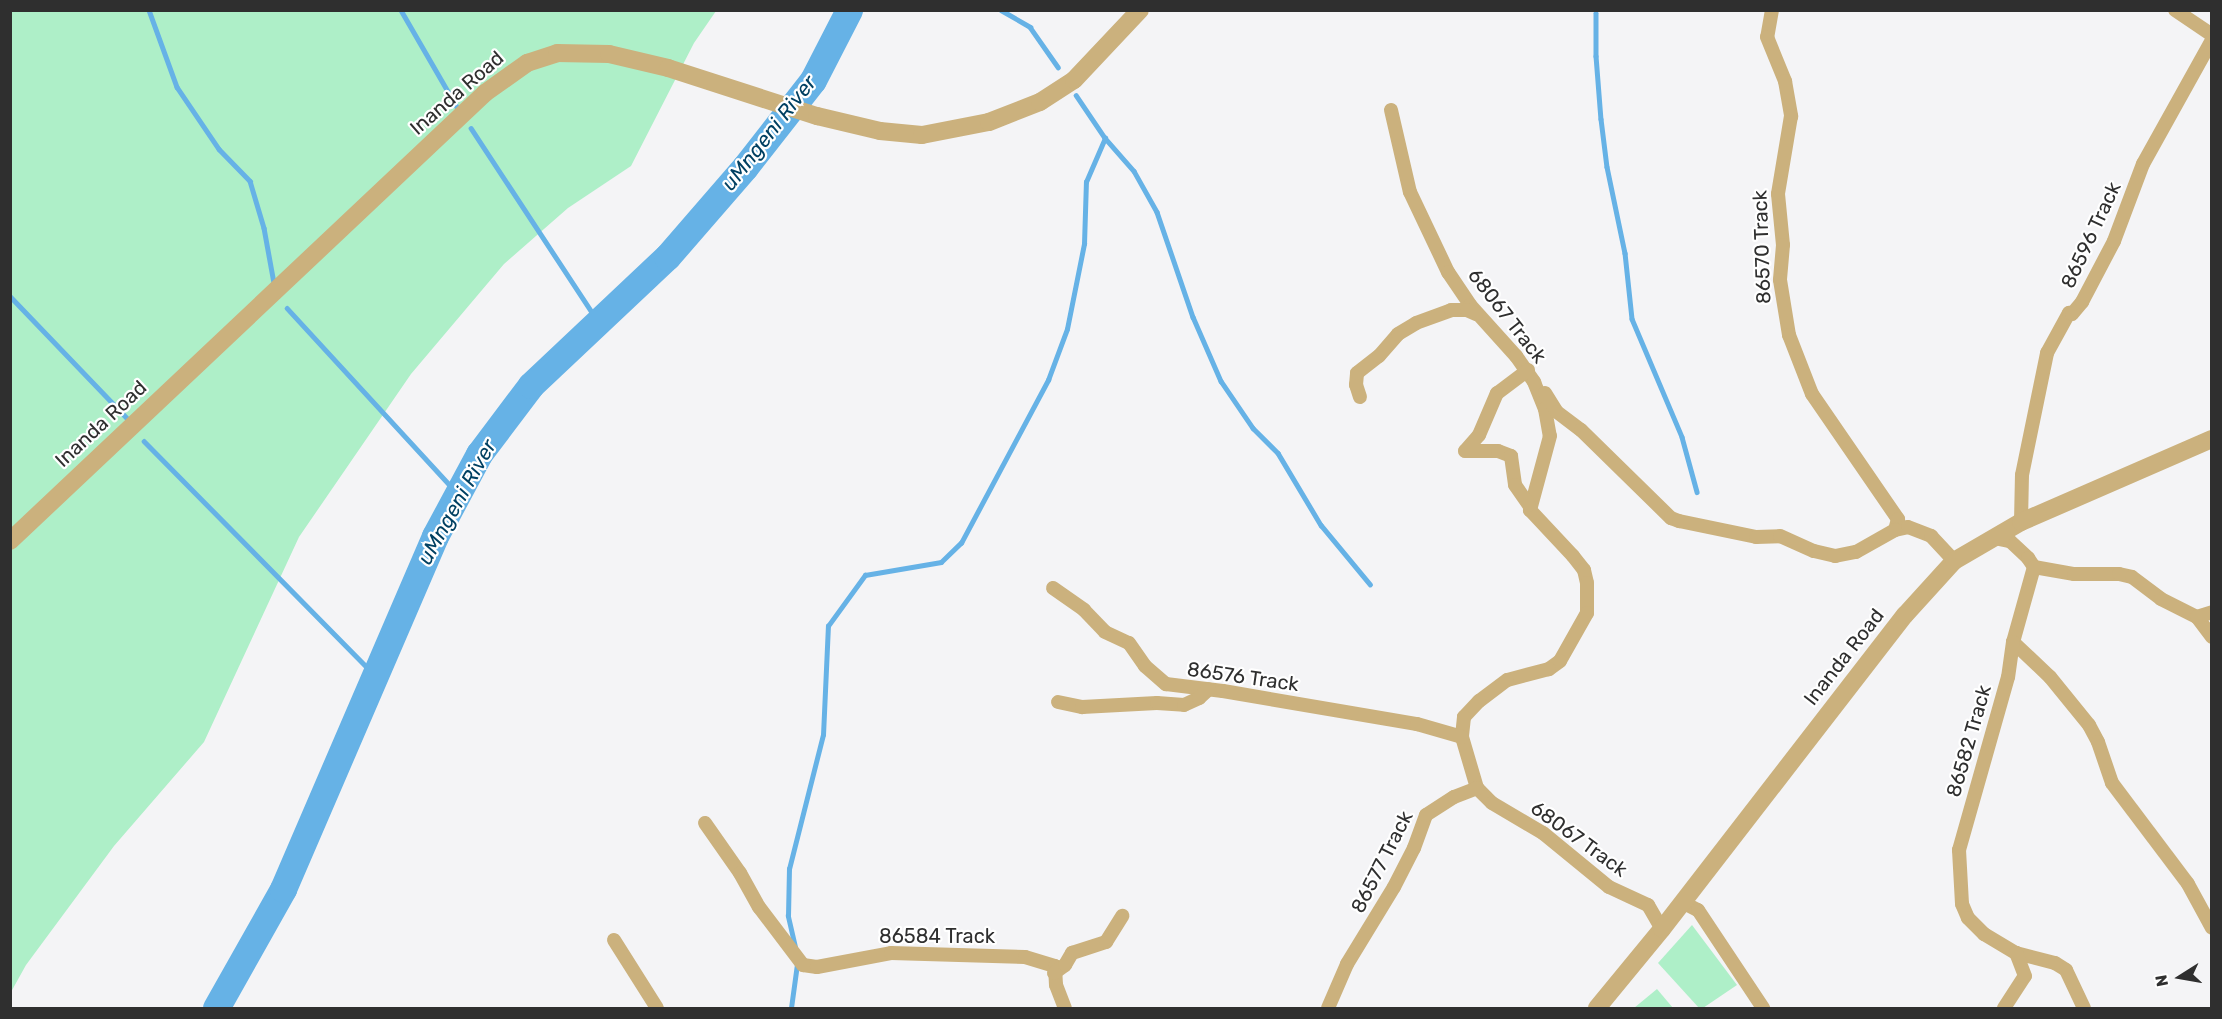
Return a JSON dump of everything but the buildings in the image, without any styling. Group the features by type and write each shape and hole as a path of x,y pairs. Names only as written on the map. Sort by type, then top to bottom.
{"street":[{"name":"Inanda Road","path":"10,541 476,101 513,72 544,56 592,52 689,75 817,116 880,131 922,135 989,122 1040,102 1074,80 1140,10"},
{"path":"2175,10 2211,35"},
{"name":"86570 Track","path":"1769,13 1767,37 1785,81 1791,116 1778,194 1783,245 1780,280 1789,335 1812,394 1898,519 1895,530"},
{"name":"86596 Track","path":"2021,522 2022,475 2047,353 2069,313 2073,314 2082,302 2114,241 2143,164 2211,40"},
{"name":"68067 Track","path":"1391,110 1410,192 1448,272 1476,314 1531,376 1545,409 1550,436 1530,505"},
{"path":"1360,397 1356,385 1357,373 1379,356 1398,334 1416,323 1451,310 1467,310 1476,314"},
{"path":"1477,788 1462,737 1464,717 1507,680 1549,669 1560,661 1587,614 1589,600 1584,570 1532,513 1530,505 1515,485 1511,456 1498,451 1465,451 1479,435 1497,393 1531,376 1557,412 1581,430 1671,518 1756,537 1780,536 1814,551 1835,556 1856,552 1895,530 1908,527 1932,536 1954,561"},
{"name":"Inanda Road","path":"1597,1008 1662,929 1905,615 1954,561 2021,522 2211,439"},
{"path":"1994,538 2010,541 2034,567 2074,574 2119,574 2132,577 2161,599 2197,617 2211,637"},
{"name":"86582 Track","path":"2034,567 2013,642 2008,677 1959,850 1959,881 1965,912 1984,934 2016,953 2055,963 2066,970 2084,1008"},
{"name":"86576 Track","path":"1053,588 1084,610 1105,632 1129,643 1145,666 1166,684 1209,689 1417,724 1462,737"},
{"path":"2197,617 2211,612"},
{"path":"2013,642 2050,677 2089,725 2098,742 2112,783 2183,876 2211,928"},
{"path":"1058,702 1082,708 1157,703 1184,705 1199,698 1209,689"},
{"name":"68067 Track","path":"1477,788 1492,803 1543,833 1608,887 1648,905 1662,929"},
{"name":"86577 Track","path":"1328,1008 1347,964 1394,887 1414,848 1426,815 1454,797 1477,788"},
{"name":"86584 Track","path":"705,823 740,873 759,907 803,964 817,967 891,953 999,955 1044,960 1054,966 1054,973"},
{"path":"1682,902 1698,910 1763,1008"},
{"path":"1065,1008 1054,973 1065,965 1072,953 1106,942 1122,916"},
{"path":"614,940 657,1008"},
{"path":"2004,1008 2025,976 2016,953"}],"green space":[{"path":"11,11 716,11 694,43 631,166 568,208 504,264 411,374 299,537 204,742 114,846 26,965 11,992"},
{"path":"1692,925 1737,985 1703,1008 1699,1008 1658,963"},
{"path":"1657,989 1673,1008 1634,1008"}],"waterway":[{"path":"149,10 177,87 219,149 250,181 264,228 274,283"},
{"path":"401,10 457,107"},
{"name":"uMngeni River","path":"216,1008 283,889 435,536 479,454 531,385 667,257 745,167 813,80 849,10"},
{"path":"1001,10 1030,27 1058,67"},
{"path":"1596,13 1596,56 1601,119 1607,167 1625,253 1632,319 1682,437 1697,492"},
{"path":"1076,95 1105,138 1134,171 1157,212 1193,317 1221,381 1253,428 1278,453 1321,525 1370,584"},
{"path":"471,128 598,321"},
{"path":"795,947 788,916 789,869 823,735 828,626 865,575 941,562 961,543 1048,380 1067,329 1084,244 1086,182 1105,138"},
{"path":"10,296 129,420"},
{"path":"287,308 458,494"},
{"path":"144,441 377,677"},
{"path":"791,1008 797,964"}]}
